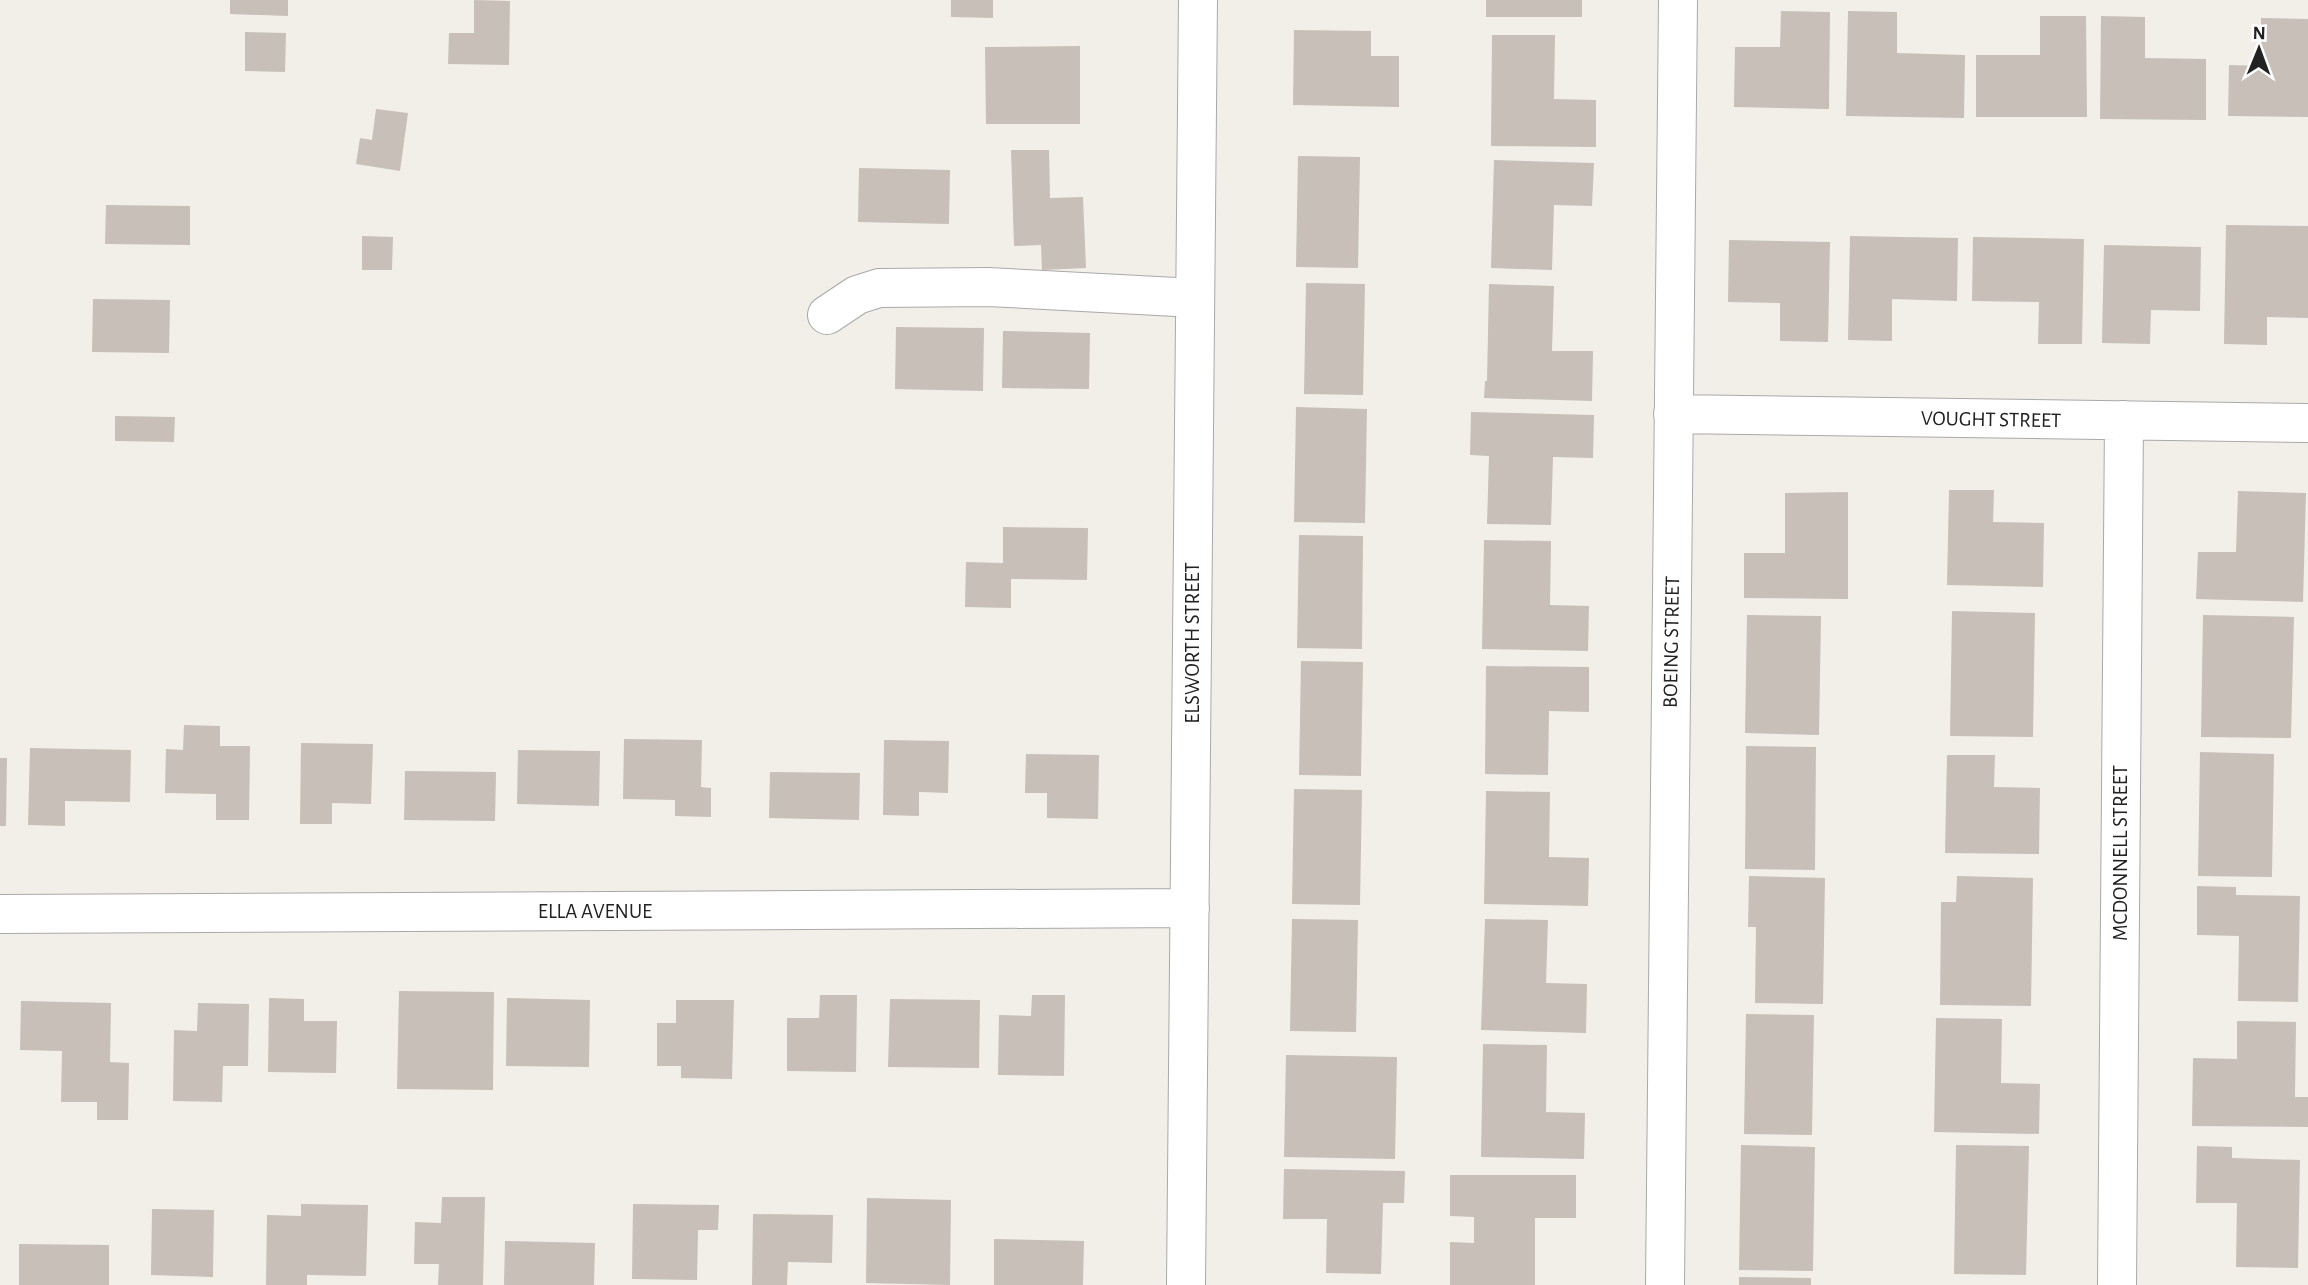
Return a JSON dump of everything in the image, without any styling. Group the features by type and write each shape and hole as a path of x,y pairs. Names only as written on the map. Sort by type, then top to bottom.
{"street":[{"name":"ELSWORTH STREET","path":"1186,1285 1198,0"},
{"name":"BOEING STREET","path":"1665,1285 1678,0"},
{"path":"827,315 857,295 879,288 988,287 1195,298"},
{"name":"VOUGHT STREET","path":"1673,414 2308,423"},
{"name":"MCDONNELL STREET","path":"2117,1285 2124,421"},
{"name":"ELLA AVENUE","path":"0,914 1190,908"}],"building":[{"path":"230,0 288,0 288,16 230,14"},
{"path":"474,0 510,1 509,65 448,64 449,33 474,33"},
{"path":"951,0 993,0 993,18 951,17"},
{"path":"1486,0 1582,0 1582,17 1486,17"},
{"path":"1781,11 1830,12 1829,109 1734,107 1735,47 1780,47"},
{"path":"1848,11 1897,12 1897,53 1965,55 1964,118 1846,116"},
{"path":"2040,16 2086,16 2087,117 1976,117 1976,55 2040,55"},
{"path":"2101,16 2145,17 2145,58 2206,59 2206,120 2100,119"},
{"path":"2261,18 2308,19 2308,117 2228,116 2229,65 2260,66"},
{"path":"1294,30 1371,31 1371,56 1399,56 1399,107 1293,105"},
{"path":"245,32 286,33 285,72 245,71"},
{"path":"1492,35 1555,35 1554,99 1596,100 1596,147 1491,146"},
{"path":"1080,46 1080,124 986,124 985,47"},
{"path":"376,109 408,113 400,171 356,164 360,138 372,140"},
{"path":"1011,150 1049,150 1050,198 1083,197 1086,268 1042,270 1041,245 1014,246"},
{"path":"1298,156 1360,157 1358,268 1296,267"},
{"path":"1494,160 1594,163 1592,206 1554,205 1552,270 1491,268"},
{"path":"859,168 950,170 949,224 858,222"},
{"path":"106,205 190,206 190,245 105,244"},
{"path":"2226,225 2308,226 2308,318 2267,317 2267,345 2224,344"},
{"path":"362,236 393,237 392,270 362,270"},
{"path":"1850,236 1958,238 1957,301 1892,299 1892,341 1848,340"},
{"path":"1973,237 2084,239 2082,344 2038,344 2039,302 1972,301"},
{"path":"1729,240 1830,242 1828,342 1780,341 1780,303 1728,302"},
{"path":"2104,245 2201,247 2200,311 2151,310 2150,344 2102,343"},
{"path":"1306,283 1365,284 1363,395 1304,394"},
{"path":"1489,284 1554,286 1552,351 1593,351 1592,401 1484,398 1487,381"},
{"path":"93,299 170,300 169,353 92,352"},
{"path":"896,327 984,328 983,391 895,389"},
{"path":"1003,331 1090,333 1089,389 1002,388"},
{"path":"1296,407 1367,409 1365,523 1294,522"},
{"path":"1471,412 1594,415 1593,458 1553,457 1551,525 1487,524 1489,456 1470,455"},
{"path":"115,416 175,417 174,442 115,441"},
{"path":"1949,490 1994,490 1993,522 2044,523 2043,587 1947,585"},
{"path":"2238,491 2306,493 2303,602 2196,599 2198,552 2236,552"},
{"path":"1848,492 1848,599 1744,598 1744,553 1785,553 1785,493"},
{"path":"1003,527 1088,528 1087,580 1011,579 1011,608 965,607 966,562 1003,563"},
{"path":"1299,535 1363,536 1362,649 1297,648"},
{"path":"1484,540 1551,541 1550,605 1589,606 1588,651 1482,649"},
{"path":"1952,611 2035,613 2033,737 1950,736"},
{"path":"1747,615 1821,616 1819,735 1745,733"},
{"path":"2203,615 2294,617 2291,738 2201,737"},
{"path":"1301,661 1363,662 1361,776 1299,775"},
{"path":"1486,666 1589,667 1589,712 1549,711 1548,775 1485,774"},
{"path":"184,725 220,726 220,746 250,746 249,820 216,820 216,794 165,793 166,749 183,750"},
{"path":"624,739 702,740 701,787 711,788 711,817 675,816 675,800 623,799"},
{"path":"884,740 949,741 948,793 919,792 919,816 883,815"},
{"path":"301,743 373,744 371,804 332,803 332,824 300,824"},
{"path":"1746,746 1816,747 1815,870 1745,869"},
{"path":"30,748 131,750 130,802 65,801 65,826 28,825"},
{"path":"518,750 600,751 599,806 517,804"},
{"path":"2200,752 2274,754 2272,877 2198,876"},
{"path":"1026,754 1099,755 1098,819 1047,818 1047,793 1025,793"},
{"path":"1947,755 1995,755 1994,787 2040,788 2039,854 1945,853"},
{"path":"0,758 7,758 6,826 0,826"},
{"path":"405,771 496,772 495,821 404,820"},
{"path":"770,772 860,773 859,820 769,818"},
{"path":"1294,789 1362,790 1360,905 1292,904"},
{"path":"1486,791 1550,792 1549,857 1589,858 1588,906 1484,904"},
{"path":"1749,876 1825,878 1823,1004 1755,1003 1756,927 1748,927"},
{"path":"1957,876 2033,878 2031,1006 1940,1005 1941,902 1956,902"},
{"path":"2197,886 2236,887 2236,895 2300,896 2298,1002 2238,1001 2239,936 2197,935"},
{"path":"1292,919 1358,920 1356,1032 1290,1031"},
{"path":"1485,919 1548,920 1546,983 1587,984 1586,1033 1481,1030"},
{"path":"399,991 494,992 493,1090 397,1089"},
{"path":"820,995 857,995 856,1072 787,1071 787,1018 819,1018"},
{"path":"1032,995 1065,995 1064,1076 998,1075 999,1015 1031,1016"},
{"path":"269,998 304,999 304,1021 337,1021 336,1073 268,1072"},
{"path":"507,998 590,1000 589,1067 506,1066"},
{"path":"890,999 980,1000 979,1068 888,1067"},
{"path":"676,1000 734,1000 732,1079 681,1078 681,1066 657,1066 657,1023 676,1023"},
{"path":"21,1001 111,1003 110,1062 129,1063 128,1120 97,1120 97,1102 61,1102 62,1051 20,1050"},
{"path":"198,1003 249,1004 248,1066 223,1066 222,1102 173,1101 174,1030 197,1031"},
{"path":"1746,1014 1814,1015 1812,1135 1744,1134"},
{"path":"1936,1018 2002,1019 2001,1083 2040,1084 2039,1134 1934,1132"},
{"path":"2237,1021 2296,1022 2295,1097 2308,1097 2308,1127 2192,1126 2193,1058 2237,1059"},
{"path":"1483,1044 1547,1045 1546,1112 1585,1113 1584,1159 1481,1157"},
{"path":"1286,1055 1397,1057 1395,1159 1284,1157"},
{"path":"1741,1145 1815,1147 1813,1271 1739,1270"},
{"path":"1956,1145 2029,1146 2026,1275 1954,1274"},
{"path":"2197,1146 2232,1147 2232,1158 2300,1160 2298,1268 2236,1267 2237,1203 2196,1203"},
{"path":"1284,1169 1405,1171 1404,1203 1383,1203 1381,1274 1326,1273 1327,1219 1283,1219"},
{"path":"1450,1175 1576,1175 1576,1218 1535,1218 1535,1285 1450,1285 1450,1242 1474,1243 1474,1217 1450,1216"},
{"path":"442,1197 485,1197 483,1285 438,1285 439,1264 414,1264 415,1222 441,1223"},
{"path":"867,1198 951,1200 950,1285 866,1283"},
{"path":"301,1204 368,1205 366,1276 307,1275 307,1285 266,1285 267,1215 301,1216"},
{"path":"633,1204 719,1205 718,1230 698,1230 697,1280 632,1279"},
{"path":"152,1209 214,1210 213,1277 151,1275"},
{"path":"753,1214 833,1215 832,1263 788,1262 787,1285 752,1285"},
{"path":"994,1239 1084,1241 1083,1285 994,1285"},
{"path":"505,1241 595,1243 594,1285 504,1285"},
{"path":"19,1244 109,1245 109,1285 19,1285"},
{"path":"1739,1277 1811,1278 1811,1285 1739,1285"}]}
